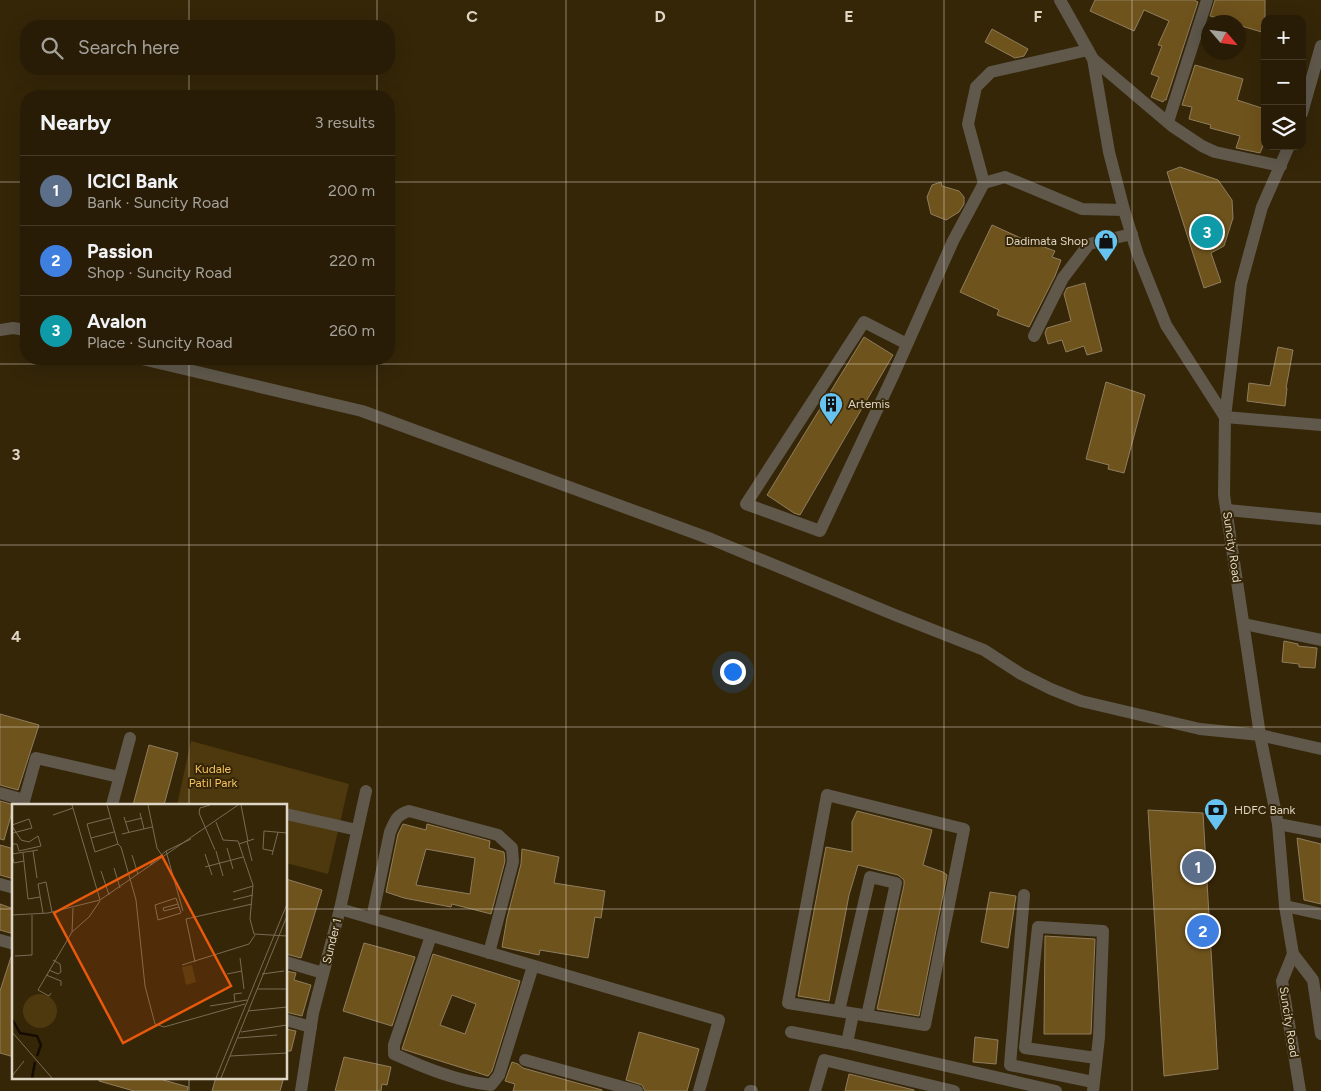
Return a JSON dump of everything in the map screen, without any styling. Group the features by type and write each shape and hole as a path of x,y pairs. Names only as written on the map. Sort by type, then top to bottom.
{"street":[{"path":"1060,0 1090,55 1109,152 1124,210 1138,255 1166,325 1225,417 1321,426"},
{"path":"1168,122 1207,0"},
{"path":"1305,105 1321,46"},
{"path":"1090,55 1168,122 1202,146 1215,152 1281,166"},
{"path":"907,344 864,322 746,504 820,531 907,344 953,241 984,183 968,124 976,87 991,72 1090,55"},
{"name":"Suncity Road","path":"1287,150 1262,207 1240,284 1225,417 1224,495 1260,735 1278,824 1285,906 1293,954 1313,980 1321,1034"},
{"path":"984,183 1005,177 1082,209 1124,210"},
{"path":"1034,336 1063,278 1089,244 1132,234"},
{"path":"0,330 20,329"},
{"path":"167,365 362,411 711,539 895,616 984,650 1028,678 1081,701 1200,729 1260,735 1321,749"},
{"path":"1227,510 1321,519"},
{"path":"1244,624 1321,640"},
{"path":"112,804 130,738"},
{"path":"0,793 24,802 36,758 119,777"},
{"name":"Sunder 1","path":"301,1091 310,1027 340,909 366,791"},
{"path":"827,794 964,829 925,1025 839,1011 788,1003 827,794"},
{"path":"372,918 390,832 400,814 409,811 479,829 498,835 512,848 513,862 489,953"},
{"path":"288,814 357,830"},
{"path":"1278,824 1321,832"},
{"path":"839,1011 870,877 896,883 867,1016"},
{"path":"1024,895 1010,1066 1093,1087 1099,1037 1103,931 1038,927 1025,1048 1096,1058"},
{"path":"1285,906 1321,914"},
{"path":"340,909 719,1020 699,1091"},
{"path":"431,936 394,1045 394,1054 462,1080 491,1085 499,1075 533,966"},
{"name":"Suncity Road","path":"1293,954 1282,981 1300,1091"},
{"path":"288,963 323,973"},
{"path":"847,1043 853,1014"},
{"path":"288,1021 310,1027"},
{"path":"791,1032 847,1043 1029,1088 1056,1091"},
{"path":"525,1060 637,1091"},
{"path":"815,1091 824,1060 954,1091"}],"green space":[{"name":"Kudale Patil Park","path":"191,741 349,784 328,874 288,864 288,804 177,804"}],"building":[{"path":"1095,0 1194,0 1198,2 1166,100 1163,102 1151,97 1159,77 1151,74 1162,46 1158,45 1169,21 1144,10 1134,31 1090,11"},
{"path":"1215,0 1265,0 1265,15 1261,15 1261,32 1246,27 1246,15 1210,15"},
{"path":"992,29 1028,49 1024,56 1015,58 985,42"},
{"path":"1195,65 1243,79 1237,100 1261,108 1260,153 1236,148 1240,136 1210,128 1211,125 1189,119 1192,107 1182,105"},
{"path":"1180,167 1218,180 1232,200 1233,218 1224,246 1211,253 1221,282 1204,288 1167,172"},
{"path":"941,182 942,186 959,191 964,197 964,204 959,212 946,220 931,214 927,197 932,185"},
{"path":"992,225 1055,251 1052,257 1061,260 1029,327 997,315 999,310 960,292"},
{"path":"1085,283 1102,351 1087,355 1084,346 1066,352 1062,340 1048,344 1045,333 1047,328 1071,321 1064,294 1067,288"},
{"name":"Artemis","path":"864,337 893,355 800,515 794,513 767,495"},
{"path":"1278,347 1293,350 1286,388 1285,406 1247,401 1249,383 1270,386"},
{"path":"1106,382 1145,395 1124,473 1108,469 1109,465 1086,459"},
{"path":"1284,641 1298,644 1298,646 1317,648 1315,668 1299,667 1299,664 1282,662"},
{"path":"0,714 39,725 18,790 0,785"},
{"path":"149,745 178,753 164,804 133,804"},
{"path":"0,801 12,804 12,812 4,840 0,839"},
{"path":"1148,810 1203,813 1218,1069 1164,1076"},
{"path":"857,811 932,830 923,865 947,875 919,1016 877,1009 904,880 898,875 858,865 849,895 829,1001 798,996 826,847 852,852 852,822"},
{"path":"403,824 426,830 427,824 490,841 489,848 504,852 505,861 491,914 452,904 451,907 404,898 386,892 398,834","holes":["426,849 475,858 470,894 416,885"]},
{"path":"1297,838 1321,844 1321,904 1304,900"},
{"path":"0,845 12,848 12,878 0,875"},
{"path":"522,849 559,857 554,883 605,891 601,918 595,917 588,958 540,950 539,955 502,947 507,918 521,864"},
{"path":"288,880 322,890 301,958 288,955"},
{"path":"990,892 1016,896 1008,948 981,942"},
{"path":"0,904 12,908 12,933 0,930"},
{"path":"1045,936 1095,939 1091,1034 1044,1034"},
{"path":"364,943 415,957 392,1026 343,1011"},
{"path":"433,954 520,981 492,1071 488,1076 402,1049","holes":["452,995 476,1004 465,1034 440,1025"]},
{"path":"12,957 12,1056 0,1053 0,991"},
{"path":"288,971 296,973 294,980 311,985 302,1016 288,1012"},
{"path":"288,1029 296,1031 291,1051 288,1051"},
{"path":"639,1032 699,1049 687,1091 645,1091 642,1085 626,1080"},
{"path":"975,1037 998,1040 996,1064 973,1062"},
{"path":"344,1057 391,1067 387,1085 382,1084 381,1091 335,1091"},
{"path":"512,1062 523,1068 602,1091 513,1091 515,1084 505,1081"},
{"path":"849,1074 914,1090 914,1091 845,1091"},
{"path":"99,1078 156,1078 188,1087 187,1091 134,1091 99,1081"},
{"path":"216,1078 284,1078 280,1091 212,1091"}],"place":[{"name":"Avalon","path":"1207,232"},
{"name":"Dadimata Shop","path":"1106,262"},
{"name":"Artemis","path":"831,425"},
{"name":"HDFC Bank","path":"1216,831"},
{"name":"ICICI Bank","path":"1198,867"},
{"name":"Passion","path":"1203,931"}]}
